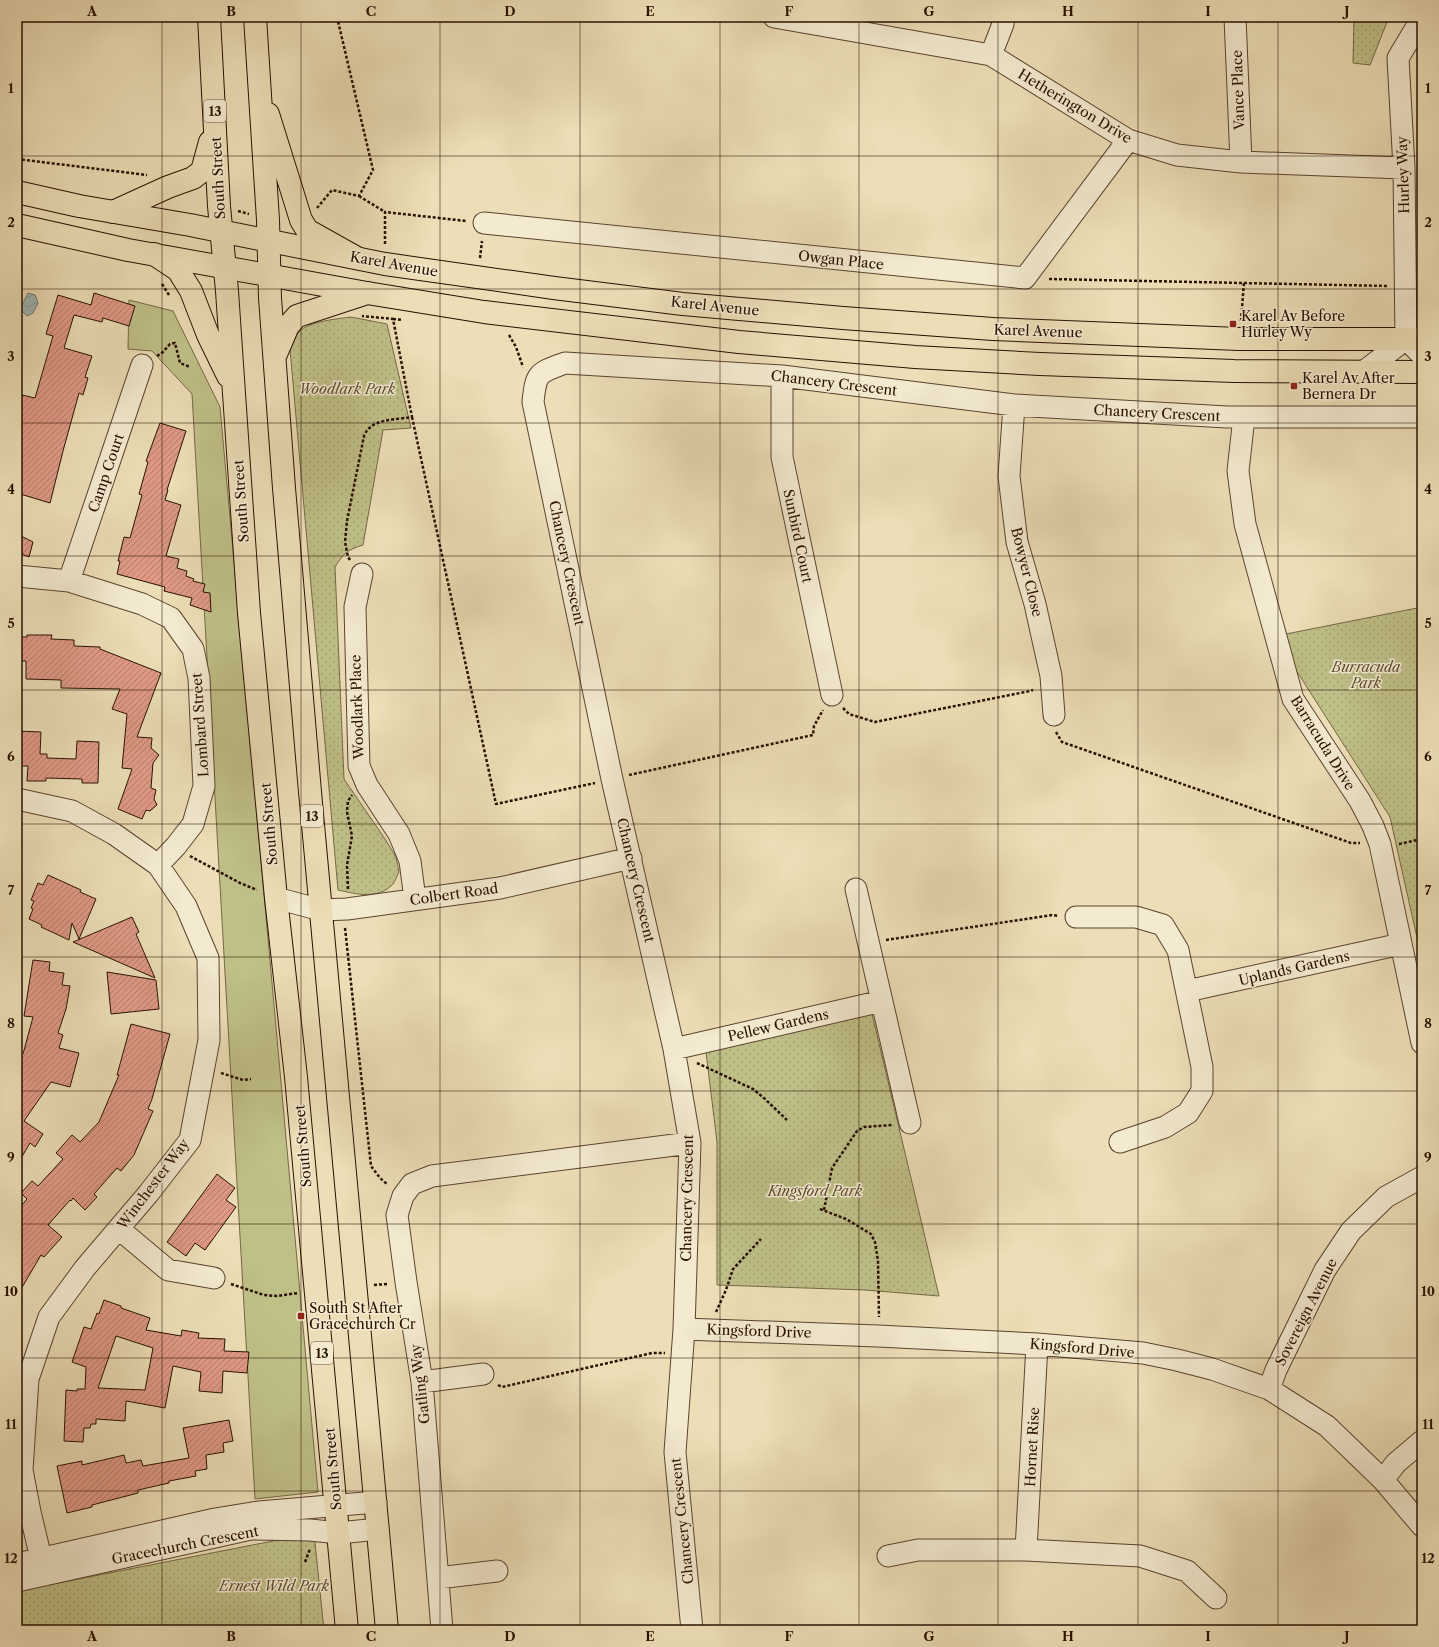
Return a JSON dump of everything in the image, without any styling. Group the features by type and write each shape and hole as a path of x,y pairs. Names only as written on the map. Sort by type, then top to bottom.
{"main road":[{"name":"South Street","path":"209,17 219,206 225,268 232,386 249,613 276,898 296,1077 337,1505 347,1630"},
{"name":"13","path":"255,17 284,488 387,1630"},
{"path":"258,83 301,220 307,230 357,258"},
{"path":"113,212 168,187 193,178 202,171 209,148 215,116"},
{"name":"Karel Avenue","path":"17,192 113,212 221,231 269,230 357,258 385,264 554,288 691,304 985,329 1239,339 1414,339"},
{"path":"17,226 270,277 388,297 484,312 739,342 914,357 1040,364 1234,371 1422,372"},
{"path":"154,254 178,270 191,291 208,335 232,386"},
{"path":"275,356 288,326 297,316 367,293"}],"street":[{"name":"Hetherington Drive","path":"775,17 990,55 1128,140 1177,155 1241,162 1404,168"},
{"path":"990,55 1004,24 1004,17"},
{"name":"Vance Place","path":"1235,17 1241,162"},
{"name":"Hurley Way","path":"1414,339 1398,58 1422,18"},
{"path":"1025,278 1128,140"},
{"name":"Owgan Place","path":"484,223 1025,278"},
{"path":"1363,372 1414,339 1422,355"},
{"name":"Chancery Crescent","path":"692,1630 675,1452 684,1329 690,1143 674,1049 612,779 533,402 535,381 544,371 565,363 782,376 1014,405 1244,417 1422,417"},
{"name":"Camp Court","path":"69,581 142,365"},
{"name":"Sunbird Court","path":"782,376 782,456 832,695"},
{"name":"Bowyer Close","path":"1014,405 1009,476 1017,542 1035,604 1051,676 1054,715"},
{"name":"Barracuda Drive","path":"1244,417 1238,470 1245,524 1293,699 1360,801 1373,826 1380,844 1422,1043"},
{"name":"Woodlark Place","path":"362,574 355,607 359,766 367,785 399,834 405,847 410,861 415,899"},
{"name":"Lombard Street","path":"17,576 69,581 142,604 171,618 193,649 199,678 204,786 193,824 176,846 158,865"},
{"name":"Winchester Way","path":"17,799 72,811 114,834 158,865 186,906 208,958 209,1040 190,1140 119,1229 85,1268 49,1317 28,1379 22,1470 43,1566"},
{"name":"Colbert Road","path":"276,898 321,910 347,909 500,888 631,858"},
{"path":"856,889 910,1122"},
{"path":"1076,917 1136,917 1163,925 1178,950 1202,1067 1202,1091 1188,1113 1165,1127 1120,1142"},
{"name":"Uplands Gardens","path":"1187,991 1401,944"},
{"name":"Pellew Gardens","path":"674,1049 882,1001"},
{"name":"Gatling Way","path":"442,1630 422,1382 397,1214 403,1196 412,1184 432,1176 690,1143"},
{"name":"Sovereign Avenue","path":"1269,1389 1276,1370 1325,1270 1351,1231 1386,1197 1422,1177"},
{"path":"119,1229 168,1270 214,1278"},
{"name":"Kingsford Drive","path":"684,1329 878,1336 1037,1344 1143,1353 1212,1369 1269,1389 1327,1426 1383,1480 1422,1526"},
{"name":"Hornet Rise","path":"1026,1550 1037,1344"},
{"path":"422,1382 483,1374"},
{"path":"1383,1480 1396,1463 1422,1441"},
{"name":"Gracechurch Crescent","path":"17,1581 43,1566 216,1519 259,1512 376,1502"},
{"name":"Gracechurch Crescent","path":"17,1564 43,1566 251,1529 310,1530 339,1533 378,1529"},
{"path":"888,1556 918,1550 1026,1550 1140,1556 1187,1571 1216,1598"},
{"path":"438,1578 497,1571"}],"path":[{"path":"337,17 373,170 359,196"},
{"path":"17,160 153,176"},
{"path":"314,212 332,190 359,196 385,212 484,223 477,277"},
{"path":"219,206 269,230"},
{"path":"385,212 385,264"},
{"path":"1025,278 1392,286"},
{"path":"388,297 412,417 496,804 813,735 814,726 832,695 849,714 875,722 1030,691 1051,676"},
{"path":"360,315 408,321"},
{"path":"506,334 511,337 523,366 535,381"},
{"path":"142,365 163,352 170,344 175,343 180,363 190,367"},
{"path":"362,574 348,557 345,542 347,521 366,429 374,424 412,417"},
{"path":"1054,715 1057,735 1062,742 1351,843 1362,843"},
{"path":"367,785 352,795 348,801 347,812 352,836 347,865 348,896 345,927 370,1166 380,1178 403,1196"},
{"path":"1398,844 1422,839"},
{"path":"176,846 183,852 240,883 276,898"},
{"path":"868,943 1052,915 1076,917"},
{"path":"674,1049 714,1072 753,1089 786,1120"},
{"path":"203,1067 243,1080 251,1079"},
{"path":"824,1210 832,1168 857,1131 864,1127 910,1122"},
{"path":"820,1209 846,1219 871,1234 875,1242 878,1261 878,1336"},
{"path":"714,1330 714,1317 726,1290 733,1269 761,1239"},
{"path":"483,1374 502,1387 652,1353 682,1354"},
{"path":"305,1562 311,1547"}],"green space":[{"path":"1354,17 1389,17 1370,65 1353,63"},
{"path":"129,300 173,311 220,407 318,1492 255,1499 192,394 152,351 128,349"},
{"name":"Woodlark Park","path":"351,317 387,324 411,428 383,430 363,545 346,553 335,567 344,779 396,857 399,872 393,884 387,889 374,894 359,894 338,890 290,349 298,334 309,325"},
{"name":"Burracuda Park","path":"1422,607 1422,960 1390,817 1294,667 1286,634"},
{"name":"Kingsford Park","path":"872,1014 939,1296 865,1290 717,1285 717,1142 706,1052"},
{"name":"Ernest Wild Park","path":"314,1533 324,1630 17,1630 17,1591"}],"water":[{"path":"28,293 35,295 38,303 33,313 27,316 20,309"}],"building":[{"path":"94,293 135,306 129,326 103,318 102,322 74,315 64,348 92,356 85,377 88,378 83,395 79,393 50,503 17,493 17,416 22,395 35,398 53,336 46,334 58,295 91,305"},
{"path":"160,423 186,431 165,500 181,505 166,556 179,559 177,568 187,571 186,576 194,579 193,581 205,584 203,592 210,593 211,612 190,605 192,598 164,591 165,587 117,574 120,561 118,561 124,537 130,538 142,495 139,494 148,462 146,461"},
{"path":"17,534 33,542 29,557 17,552"},
{"path":"27,635 52,635 51,639 74,640 74,646 100,647 100,649 161,673 137,737 152,738 151,748 159,755 153,763 151,788 156,790 154,799 157,805 150,811 146,810 142,819 118,809 132,769 122,768 127,714 112,709 120,689 61,688 61,680 26,679 26,661 17,661 17,637 27,637"},
{"path":"17,731 41,732 40,754 47,754 47,758 76,759 77,741 99,742 98,783 82,783 82,779 46,778 46,781 27,781 28,766 17,766"},
{"path":"48,875 81,890 80,892 96,899 79,939 72,923 69,940 41,927 42,925 29,919 34,901 31,900 38,883 43,885"},
{"path":"132,917 139,932 136,934 155,978 73,942"},
{"path":"33,960 50,962 49,971 64,973 62,985 70,986 66,1009 58,1033 63,1035 59,1048 79,1053 70,1087 51,1082 24,1121 43,1134 35,1147 30,1143 17,1165 17,1052 23,1054 33,1017 24,1016"},
{"path":"107,972 156,980 159,1009 111,1014"},
{"path":"131,1024 170,1034 148,1109 153,1111 134,1155 121,1171 117,1168 94,1194 97,1197 85,1210 73,1198 48,1225 62,1237 44,1257 41,1255 17,1296 17,1211 27,1199 21,1193 32,1181 38,1186 63,1159 56,1153 72,1135 80,1142 99,1122 119,1075 117,1075"},
{"path":"217,1174 235,1188 226,1200 236,1207 205,1250 195,1243 186,1256 167,1242"},
{"path":"104,1300 121,1306 121,1308 150,1318 146,1330 181,1336 182,1330 199,1333 198,1338 225,1339 224,1351 249,1352 247,1373 223,1371 222,1393 199,1391 201,1372 173,1366 165,1408 126,1401 125,1421 96,1419 96,1424 91,1424 90,1428 84,1428 83,1442 64,1441 66,1390 77,1391 77,1389 85,1389 86,1367 72,1362 84,1327 91,1329 97,1313 99,1314","holes":["116,1336 153,1348 145,1390 98,1388"]},
{"path":"229,1420 233,1441 223,1443 224,1452 206,1455 207,1469 195,1471 196,1476 169,1481 169,1483 138,1490 138,1493 67,1513 57,1466 82,1461 82,1465 124,1455 126,1463 141,1460 143,1466 189,1458 183,1428"}],"place":[{"name":"Karel Av Before Hurley Wy","path":"1233,324"},
{"name":"Karel Av After Bernera Dr","path":"1294,386"},
{"name":"South St After Gracechurch Cr","path":"301,1316"}]}
